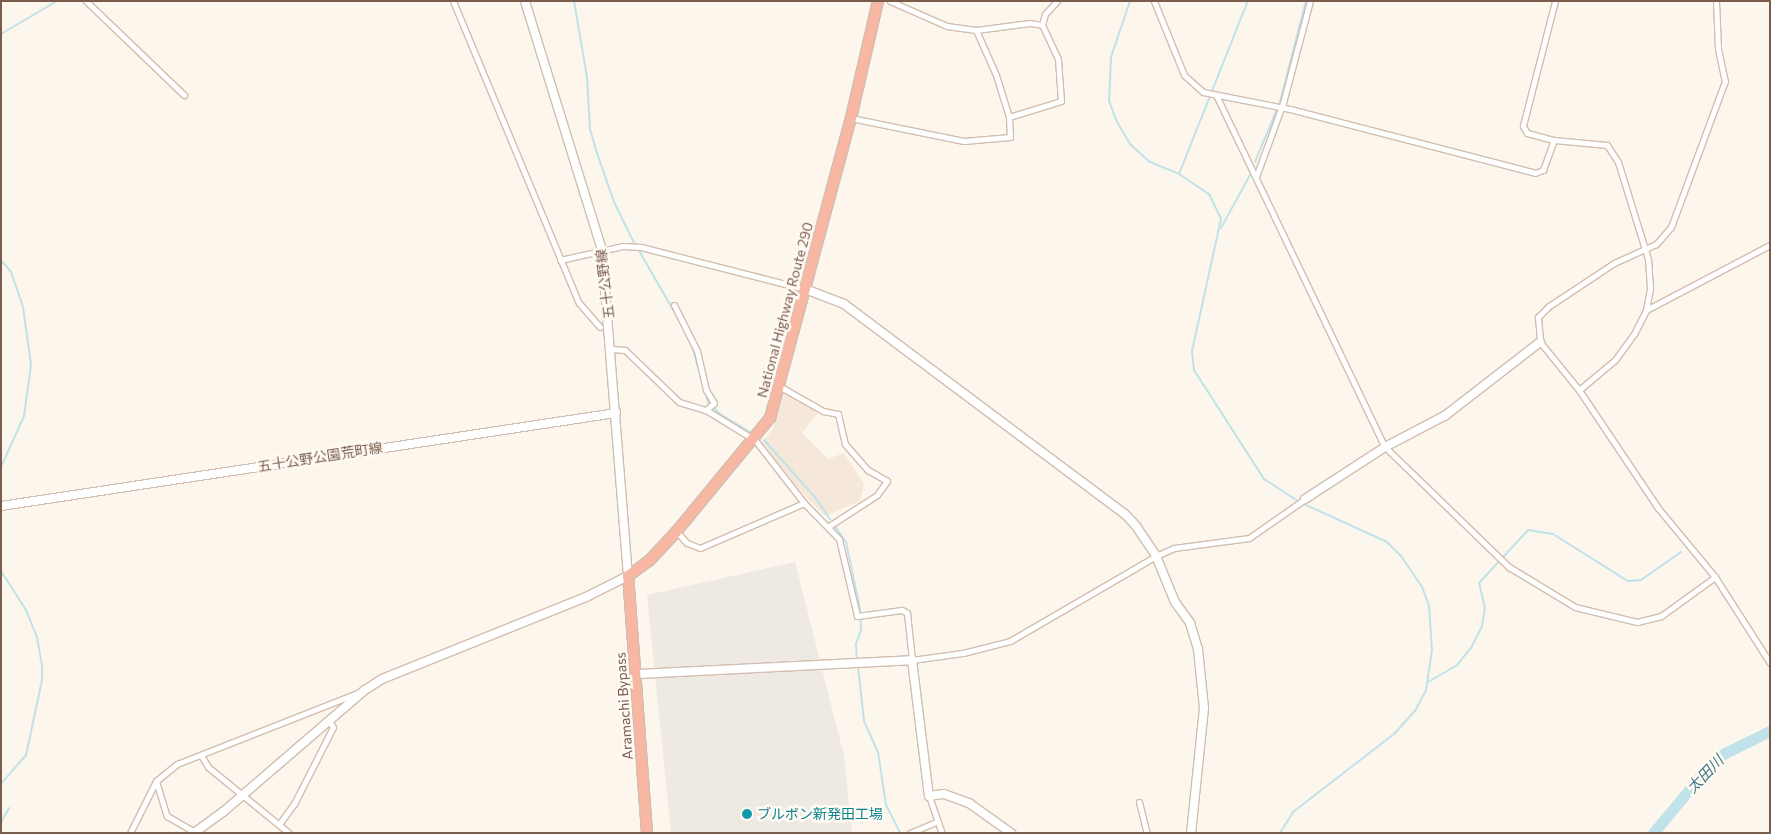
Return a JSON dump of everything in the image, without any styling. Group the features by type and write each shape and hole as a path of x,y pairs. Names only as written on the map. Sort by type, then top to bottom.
{"highway":[{"name":"National Highway Route 290","path":"628,576 649,561 676,532 755,440 770,418 851,118 878,1"},
{"name":"Aramachi Bypass","path":"628,576 637,674 647,833"}],"street":[{"path":"86,1 184,95"},
{"path":"452,1 579,303 600,327"},
{"name":"五十公野線","path":"525,1 602,250 612,349 628,576"},
{"path":"890,1 939,23 976,30 1030,23 1042,25"},
{"path":"1009,117 1061,101 1058,59 1042,25 1046,14 1057,1"},
{"path":"1154,1 1184,75 1203,92 1217,97 1282,107 1535,173 1543,170 1554,140"},
{"path":"1256,177 1282,107 1310,1"},
{"path":"1556,1 1523,126 1527,133 1554,140 1607,145 1618,162 1644,249 1650,289 1646,310 1634,334 1615,360 1579,390"},
{"path":"1716,1 1718,49 1726,81 1671,227 1661,240 1614,263 1549,306 1538,317 1540,342 1579,390 1658,508 1715,577 1770,662"},
{"path":"851,118 971,142 1010,137 1009,117 996,75 976,30"},
{"path":"1217,97 1385,447 1509,567 1575,607 1637,622 1661,616 1715,577"},
{"path":"1646,310 1770,245"},
{"path":"560,260 602,250 641,247 806,289 844,304 1117,508 1136,526 1156,556 1175,602 1190,623 1198,649 1204,708 1191,833"},
{"path":"674,305 697,351 706,390 714,403 706,410"},
{"path":"637,674 912,660 963,653 1010,641 1156,556 1174,548 1249,538 1304,499 1385,447 1446,415 1540,342"},
{"path":"612,349 625,350 679,402 706,410 755,440 804,503 829,526 839,539 845,557 857,616 902,610 907,613 929,796 942,833"},
{"path":"779,386 823,411 838,414 845,444 868,470 887,481 877,494 829,526"},
{"name":"五十公野公園荒町線","path":"1,506 616,413"},
{"path":"676,532 687,543 700,548 804,503"},
{"path":"156,780 167,816 194,832 243,794 364,690 382,678 588,596 628,576"},
{"path":"130,833 156,780 177,764 364,690"},
{"path":"280,823 294,804 333,726 329,721"},
{"path":"201,755 208,767 280,823 289,833"},
{"path":"929,796 944,794 969,803 1011,833"},
{"path":"1139,802 1147,833"},
{"path":"910,833 938,821"}],"shaded area":[{"path":"783,392 818,413 802,433 828,459 844,453 864,484 860,501 825,516 789,479 762,442 773,429"},
{"path":"795,562 844,756 852,833 671,833 647,595"}],"waterway":[{"path":"1,34 57,1"},
{"path":"574,1 587,77 590,129 597,153 614,202 631,237 675,313"},
{"path":"1130,1 1111,57 1109,101 1117,122 1131,145 1150,162 1179,174 1209,194 1221,219 1192,351 1194,370 1264,479 1298,501"},
{"path":"1179,174 1248,1"},
{"path":"1255,162 1280,102 1306,1"},
{"path":"1221,228 1250,175"},
{"path":"1,260 11,272 23,307 31,365 24,416 1,467"},
{"path":"692,346 708,402 720,414 752,433"},
{"path":"764,440 815,497 830,519"},
{"path":"1280,833 1293,812 1394,734 1415,711 1426,690 1432,650 1429,606 1422,587 1401,556 1387,542 1302,503"},
{"path":"834,525 846,542 860,609 861,630 856,644 857,662"},
{"path":"1428,682 1457,665 1471,648 1482,626 1485,608 1479,583 1528,530 1553,534 1628,581 1641,580 1681,552"},
{"path":"1,571 26,610 37,637 42,664 42,680 26,755 1,784"},
{"path":"858,666 864,721 878,752 886,805 900,833"},
{"name":"太田川","path":"1653,833 1709,766 1725,753 1770,731"},
{"path":"1,822 9,808"}],"place":[{"name":"ブルボン新発田工場","path":"747,814"}]}
